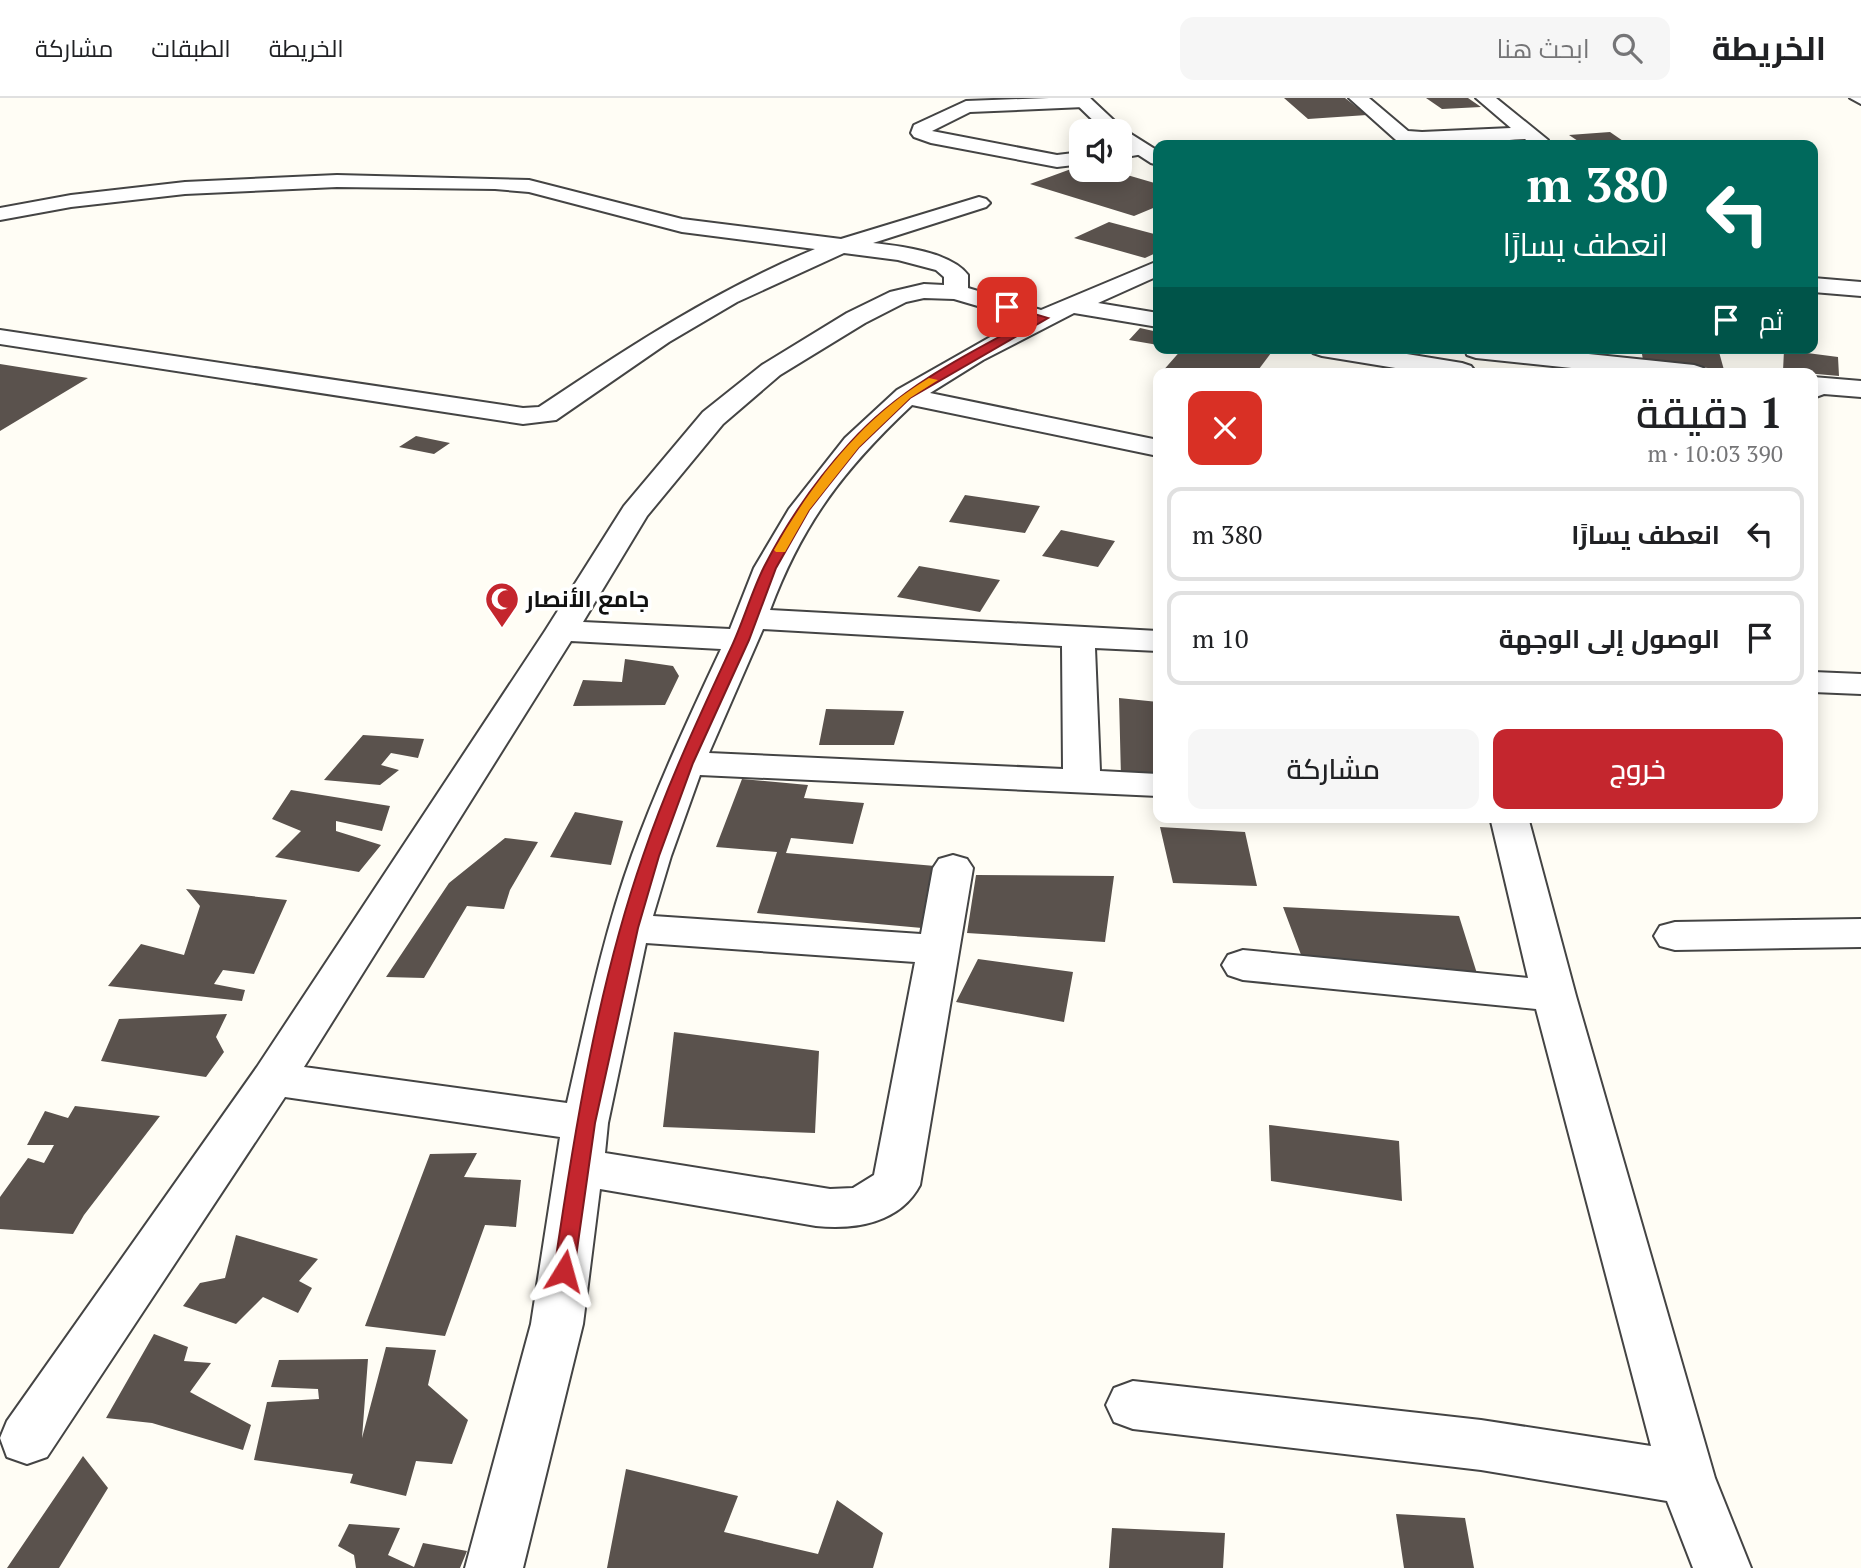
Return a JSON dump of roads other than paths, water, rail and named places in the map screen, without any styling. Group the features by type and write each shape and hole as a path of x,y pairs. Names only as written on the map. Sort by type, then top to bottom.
{"street":[{"path":"1358,98 1403,136 1538,139"},
{"path":"1485,98 1538,139"},
{"path":"1069,158 1048,159 931,137 921,133 921,129 966,107 1082,100 1102,119"},
{"path":"1132,143 1150,154"},
{"path":"1132,153 1150,154"},
{"path":"0,214 113,195 185,188 337,181 495,183 529,186 672,223 899,253 944,265 956,275 956,292"},
{"path":"0,337 523,416 546,414 611,368 729,297 841,246 979,203"},
{"path":"494,1568 557,1324 585,1123 629,928 651,856 686,763 770,568 804,509 855,444 906,396 974,355 1058,312 1153,270"},
{"path":"1818,285 1861,289"},
{"path":"27,1439 273,1079 561,631 634,512 713,418 771,370 856,318 910,293 924,290 956,292 1058,312 1153,320"},
{"path":"1357,354 1438,368"},
{"path":"1522,354 1649,368"},
{"path":"1818,387 1861,389"},
{"path":"906,396 1153,447"},
{"path":"561,631 746,629 1153,641"},
{"path":"1078,637 1082,781"},
{"path":"1818,682 1861,684"},
{"path":"686,763 1153,785"},
{"path":"1511,823 1554,996 1687,1478 1722,1568"},
{"path":"579,1167 816,1208 853,1210 874,1202 896,1185 953,868"},
{"path":"629,928 939,949"},
{"path":"1675,936 1861,933"},
{"path":"1243,965 1554,996"},
{"path":"273,1079 585,1123"},
{"path":"1133,1405 1481,1445 1687,1478"}],"place":[{"name":"جامع الأنصار","path":"502,629"}]}
